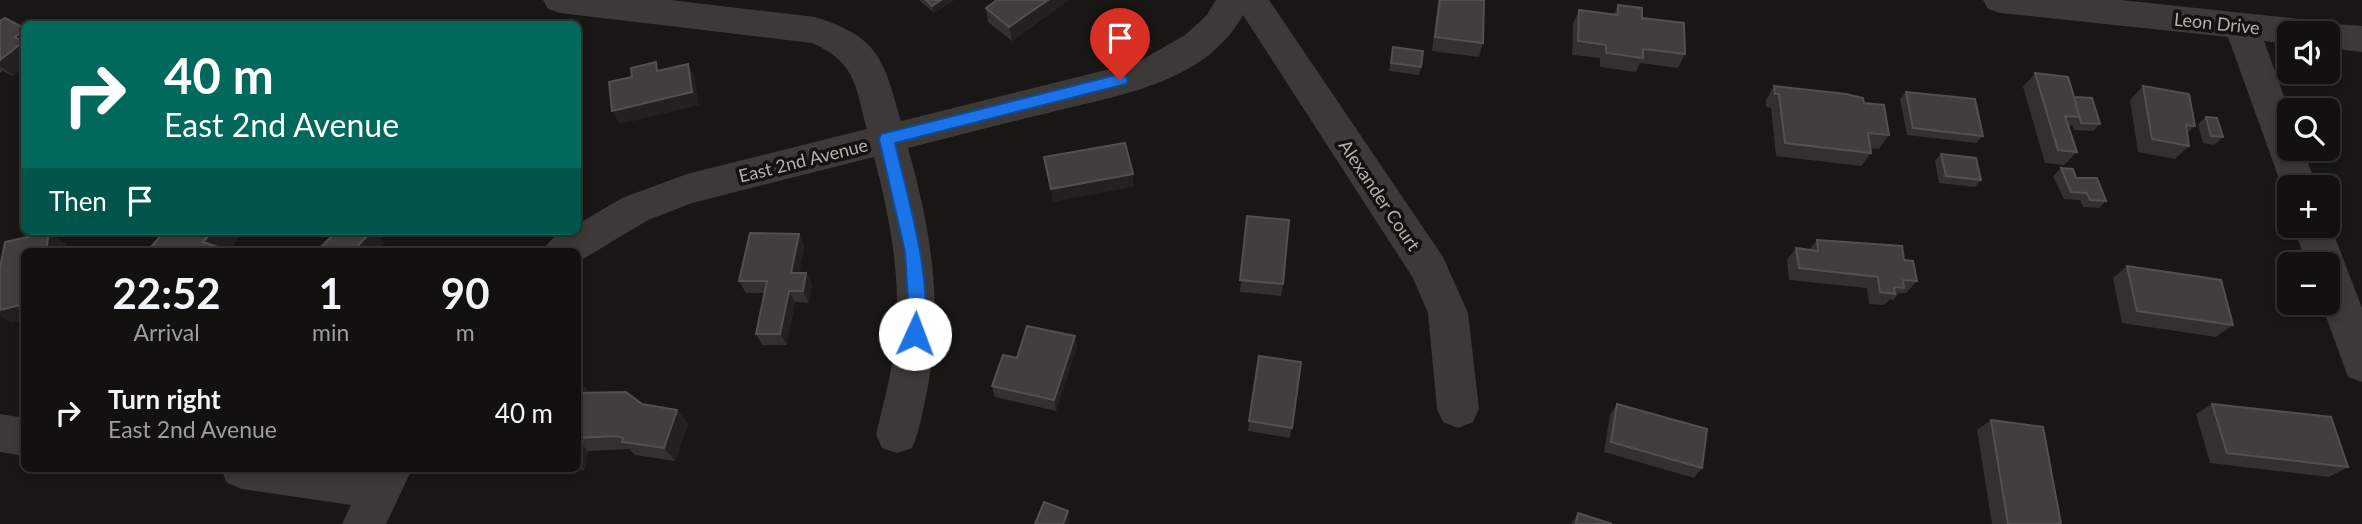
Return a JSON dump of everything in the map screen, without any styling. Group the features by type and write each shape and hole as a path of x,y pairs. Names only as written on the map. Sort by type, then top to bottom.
{"street":[{"path":"560,0 815,30 839,39 857,52 869,70 913,252 917,313 911,376 897,434"},
{"name":"East 2nd Avenue","path":"568,248 635,209 687,189 1146,74 1181,57 1209,36 1233,0"},
{"name":"Alexander Court","path":"1251,0 1429,269 1447,313 1458,409"},
{"name":"Leon Drive","path":"2000,0 2277,30"},
{"path":"2241,26 2295,175"},
{"path":"2340,36 2362,39"},
{"path":"2340,302 2362,364"},
{"path":"0,433 21,436"},
{"path":"258,472 379,494"}],"building":[{"path":"926,0 941,0 932,6"},
{"path":"997,0 1048,0 1009,27 986,8"},
{"path":"1440,0 1484,0 1483,43 1435,37"},
{"path":"1618,5 1642,8 1642,18 1684,23 1685,54 1643,49 1643,58 1606,53 1606,45 1578,41 1579,10 1618,15"},
{"path":"5,18 21,26 21,32 15,37 21,44 0,60 0,21"},
{"path":"1393,47 1423,51 1421,67 1391,63"},
{"path":"656,62 657,71 688,64 692,92 612,111 609,82 632,77 631,68"},
{"path":"2035,73 2068,77 2080,117 2065,116 2077,152 2058,150"},
{"path":"1774,86 1846,94 1863,98 1864,103 1884,105 1889,135 1868,133 1871,153 1785,143 1779,94 1775,94"},
{"path":"2143,86 2189,94 2195,126 2186,125 2189,146 2152,139"},
{"path":"1906,92 1975,99 1983,136 1913,128"},
{"path":"2074,97 2092,98 2100,124 2081,123"},
{"path":"2206,117 2217,118 2223,137 2211,136"},
{"path":"1125,143 1133,174 1051,189 1044,157"},
{"path":"1941,154 1976,158 1981,180 1946,176"},
{"path":"2061,168 2073,169 2076,178 2097,178 2106,201 2090,200 2087,193 2071,192"},
{"path":"1247,216 1289,220 1283,284 1240,280"},
{"path":"750,233 799,234 791,273 806,273 803,291 789,291 780,334 756,334 767,281 739,281"},
{"path":"49,235 47,248 21,248 21,305 0,310 0,268 5,242"},
{"path":"161,235 209,235 203,242 220,248 150,248"},
{"path":"333,235 368,235 356,248 320,248"},
{"path":"1817,240 1902,246 1904,260 1913,261 1917,281 1903,280 1904,288 1894,287 1895,294 1880,292 1878,277 1799,268 1796,248 1818,251"},
{"path":"2127,266 2221,280 2233,325 2137,311"},
{"path":"1027,326 1075,336 1054,400 992,386 1003,355 1017,358"},
{"path":"1259,356 1301,362 1292,428 1249,421"},
{"path":"626,392 642,404 677,410 664,448 622,442 623,438 616,436 581,438 581,393"},
{"path":"1617,404 1707,429 1702,468 1611,442"},
{"path":"2212,404 2331,417 2348,467 2227,453"},
{"path":"1991,420 2043,427 2061,524 2008,524"},
{"path":"1044,502 1068,511 1063,524 1035,524"},
{"path":"1578,513 1612,524 1576,524"}],"route":[{"path":"915,334 917,313 913,252 887,139 1120,80"}]}
